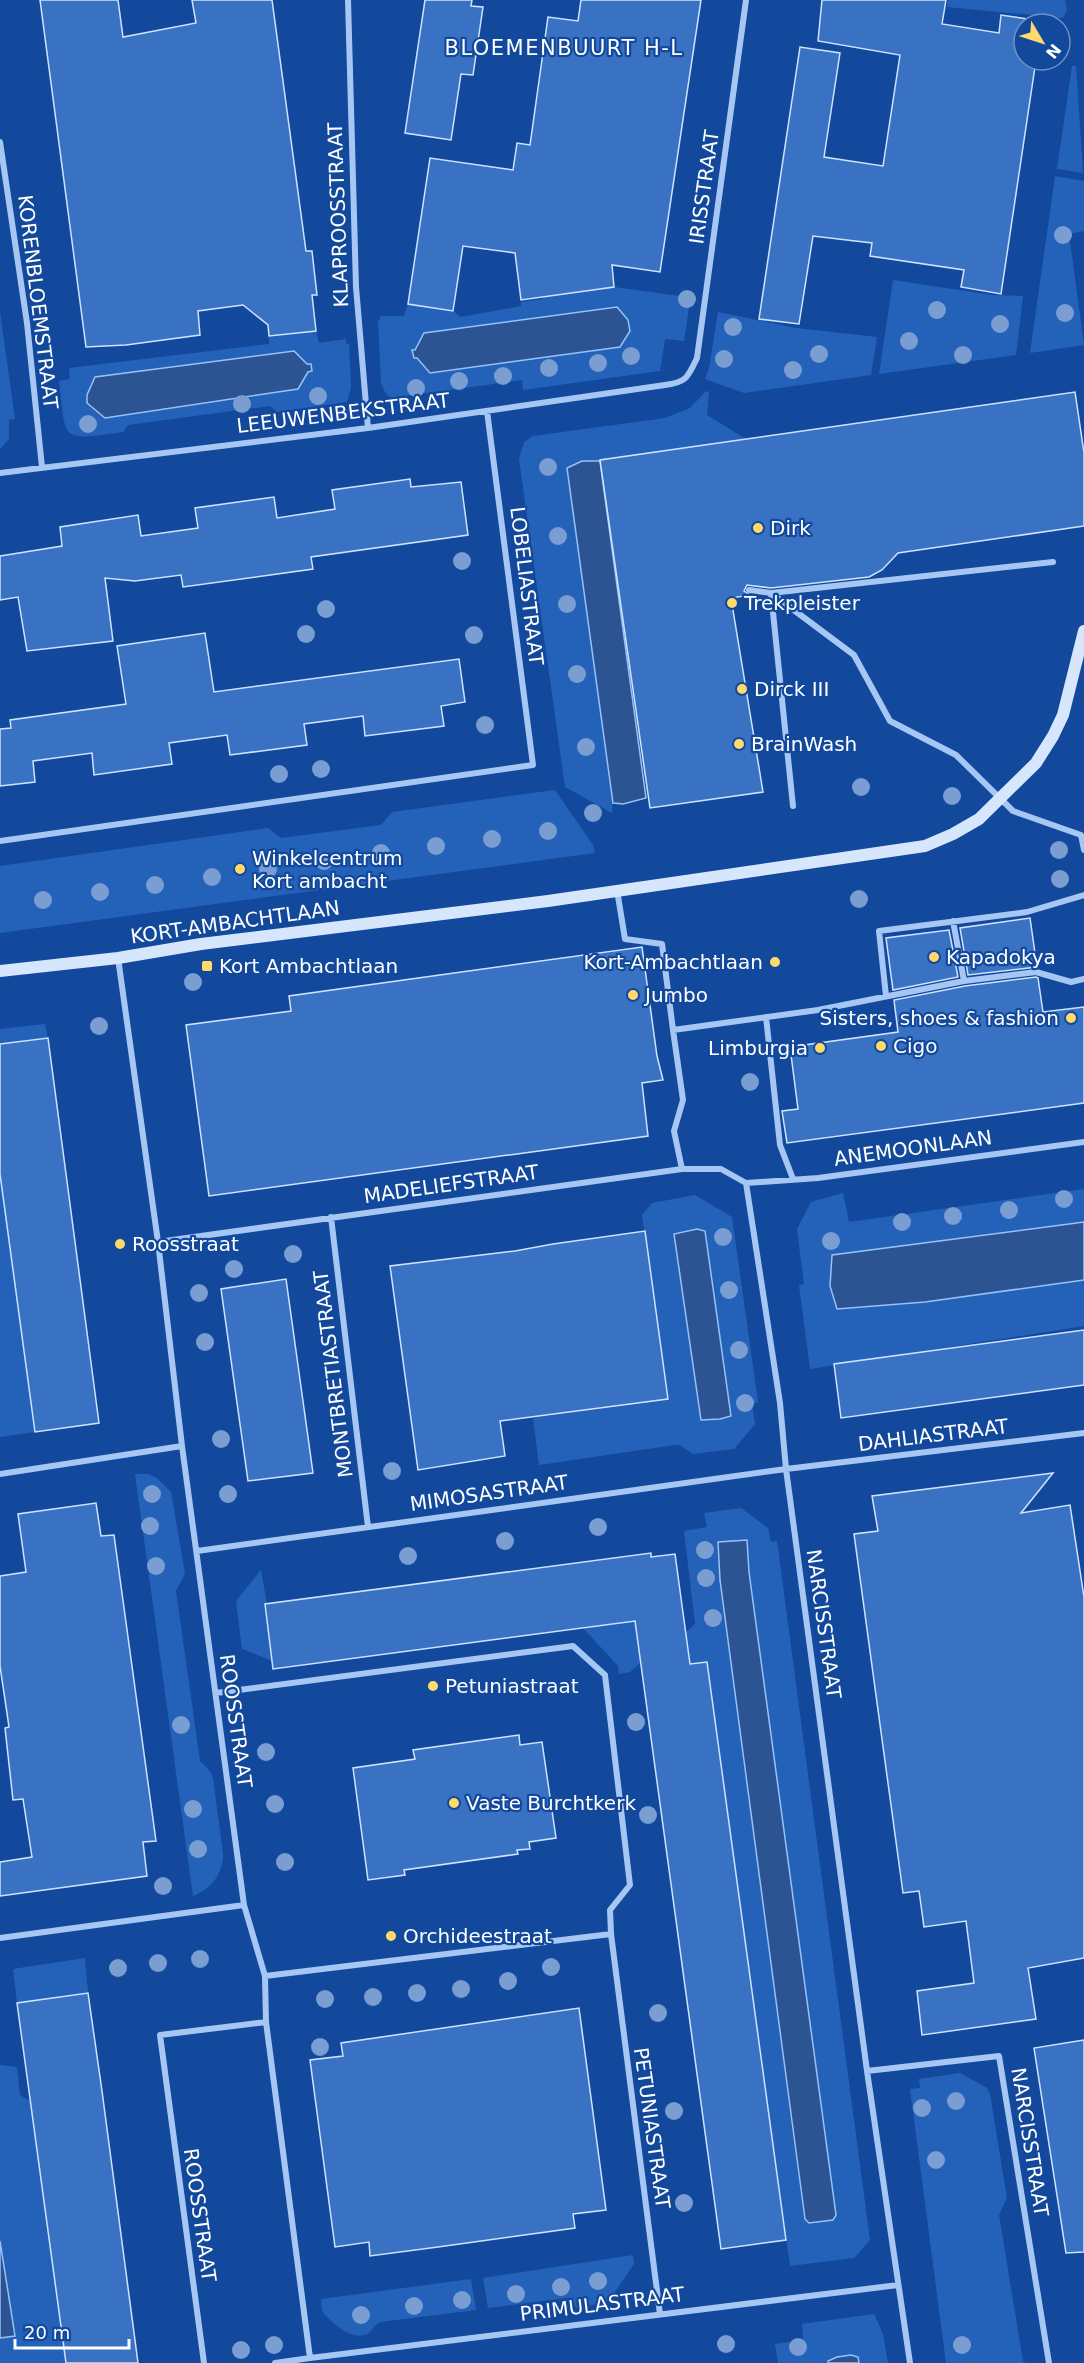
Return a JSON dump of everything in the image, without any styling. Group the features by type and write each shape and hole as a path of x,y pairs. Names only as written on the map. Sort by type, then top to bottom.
{"street":[{"name":"KLAPROOSSTRAAT","path":"348,0 356,286 368,428"},
{"name":"IRISSTRAAT","path":"689,377 697,358 746,0"},
{"name":"KORENBLOEMSTRAAT","path":"0,142 27,323 42,467"},
{"name":"LEEUWENBEKSTRAAT","path":"0,473 368,428 679,383 689,377"},
{"name":"LOBELIASTRAAT","path":"0,841 533,765 487,411"},
{"path":"749,590 771,593 1053,562"},
{"path":"771,593 854,655 890,721 956,755 1013,811 1081,835 1084,850"},
{"path":"771,593 793,806"},
{"name":"KORT-AMBACHTLAAN","path":"0,971 118,958 201,944 548,901 926,846 979,819 1036,763 1053,736 1069,695 1074,665 1084,631"},
{"path":"617,890 625,939 663,944 683,1101 674,1131 682,1169"},
{"path":"886,996 879,931 1027,912 1084,895"},
{"path":"953,921 964,981"},
{"name":"ROOSSTRAAT","path":"118,958 158,1242 182,1446 244,1905 265,1976 266,2022 310,2358"},
{"path":"673,1029 818,1010 964,981 1036,972 1071,982 1084,979"},
{"path":"766,1017 780,1145 793,1179"},
{"name":"ANEMOONLAAN","path":"746,1183 1084,1142"},
{"name":"MADELIEFSTRAAT","path":"158,1242 682,1169 721,1169 746,1183"},
{"name":"NARCISSTRAAT","path":"746,1183 780,1403 786,1469 867,2071 910,2363"},
{"name":"MONTBRETIASTRAAT","path":"331,1217 368,1527"},
{"name":"DAHLIASTRAAT","path":"786,1469 1084,1433"},
{"path":"0,1473 182,1446"},
{"name":"MIMOSASTRAAT","path":"197,1551 786,1469"},
{"name":"PETUNIASTRAAT","path":"216,1693 573,1646 605,1675 630,1885 610,1910 611,1934 660,2314"},
{"path":"0,1938 244,1905"},
{"path":"265,1976 611,1934"},
{"name":"ROOSSTRAAT","path":"204,2363 160,2035 266,2022"},
{"name":"NARCISSTRAAT","path":"867,2071 999,2056 1049,2363"},
{"name":"PRIMULASTRAAT","path":"310,2358 898,2285"},
{"path":"275,2363 310,2358"}],"shaded area":[{"path":"948,0 1065,0 1067,10 1066,12 1012,13 947,7"},
{"path":"1072,66 1076,66 1083,173 1057,169"},
{"path":"1055,176 1084,181 1084,231 1069,234 1084,345 1030,353"},
{"path":"893,280 992,295 1023,296 1016,355 879,374"},
{"path":"614,287 687,297 690,301 684,341 665,339 660,371 523,390 522,380 390,398 381,383 378,321 380,316 404,316 408,304 453,311 461,317 521,306 521,302 543,299 543,297"},
{"path":"617,307 628,320 630,331 620,347 430,373 417,358 414,358 412,350 415,350 424,333"},
{"path":"0,312 15,419 9,420 9,439 0,449"},
{"path":"718,312 796,328 877,337 871,375 744,393 705,379 709,368"},
{"path":"316,331 319,343 346,339 346,344 349,344 351,387 347,402 277,412 270,406 128,425 123,432 87,436 70,433 66,426 59,381 70,379 69,368 269,344 269,336","holes":["294,351 307,364 96,377"]},
{"path":"294,351 307,364 311,364 312,371 308,372 298,389 105,418 87,403 87,395 95,377"},
{"path":"706,391 709,392 707,415 746,439 600,461 582,461 567,468 613,803 612,813 565,787 519,459 524,442 533,436 665,418 690,408"},
{"path":"582,461 600,461 646,798 623,804 613,803 567,468"},
{"path":"555,790 593,845 595,853 0,933 0,866 268,828 281,838 381,825 392,812"},
{"path":"45,1024 48,1038 0,1044 0,1029"},
{"path":"0,1174 35,1432 0,1437"},
{"path":"1084,1189 1084,1222 832,1255 830,1286 837,1309 925,1302 1084,1280 1084,1326 810,1369 799,1285 804,1284 797,1229 811,1202 843,1193 849,1222"},
{"path":"695,1195 732,1217 758,1402 752,1404 755,1424 734,1449 693,1454 680,1445 675,1445 539,1465 533,1419 669,1400 642,1215 652,1203","holes":["697,1229 731,1416 720,1419 675,1234"]},
{"path":"1084,1222 1084,1280 925,1302 837,1309 830,1286 832,1255"},
{"path":"697,1229 705,1231 731,1416 720,1419 701,1420 674,1234"},
{"path":"135,1474 148,1474 157,1478 171,1492 185,1574 176,1591 200,1761 210,1771 213,1778 223,1854 221,1868 215,1880 193,1896"},
{"path":"741,1508 768,1528 771,1542 777,1541 870,2240 854,2258 790,2266 707,1663 642,1671 695,1624 684,1531 707,1527 704,1513","holes":["747,1541 749,1572 836,2215 833,2220 809,2223 804,2219 720,1580 718,1542"]},
{"path":"747,1540 749,1572 836,2215 833,2220 809,2223 805,2219 720,1580 718,1542"},
{"path":"261,1570 267,1604 265,1605 272,1661 242,1649 236,1601"},
{"path":"657,1618 683,1626 630,1672 619,1674 618,1666 583,1628"},
{"path":"85,1958 88,1993 17,2003 13,1969"},
{"path":"0,2065 17,2067 20,2095 31,2102 66,2363 0,2363 0,2338 15,2335 0,2241"},
{"path":"960,2073 987,2088 990,2094 1007,2198 999,2215 1023,2361 1026,2363 946,2363 910,2089 920,2088 919,2079"},
{"path":"0,2241 15,2336 0,2338"},
{"path":"633,2255 634,2264 608,2302 577,2308 566,2298 488,2308 483,2278"},
{"path":"471,2279 476,2310 380,2322 369,2333 361,2336 342,2330 322,2311 321,2299"},
{"path":"874,2314 883,2334 888,2363 859,2363 858,2357 828,2361 828,2363 778,2363 775,2344 803,2340 802,2324"},
{"path":"851,2355 858,2357 859,2363 828,2363 837,2357"}],"building":[{"path":"40,0 118,0 123,37 196,23 192,0 272,0 306,251 312,251 317,295 312,295 316,331 269,336 268,325 243,305 198,311 200,335 126,345 86,347"},
{"path":"425,0 472,0 471,6 483,7 473,75 461,74 451,140 405,133"},
{"path":"581,0 701,0 660,272 612,265 614,287 521,300 515,253 463,246 453,311 408,304 430,158 513,170 517,143 530,145 548,17 578,21"},
{"path":"822,0 946,0 942,24 999,33 1001,15 1012,17 1012,72 1034,72 1001,294 961,287 964,270 870,256 872,243 813,236 799,324 759,319 800,47 840,53 824,157 883,166 900,55 818,41"},
{"path":"1075,392 1084,453 1084,526 898,553 882,570 869,577 771,588 747,585 744,591 750,595 731,598 763,792 650,808 600,460"},
{"path":"410,479 411,487 461,482 468,535 311,557 313,569 183,587 181,575 135,581 105,578 113,641 27,651 18,597 0,600 0,556 62,546 60,527 138,515 141,536 198,528 195,508 274,497 277,518 335,509 332,490"},
{"path":"205,633 214,692 459,659 465,702 441,706 444,726 365,736 363,716 304,724 307,745 230,755 227,735 169,743 172,764 94,775 92,753 33,761 35,782 0,786 0,729 11,728 10,720 126,704 117,646"},
{"path":"1030,918 1037,967 968,975 960,928"},
{"path":"949,930 958,977 893,990 886,938"},
{"path":"642,947 657,1056 663,1080 642,1083 648,1136 209,1196 186,1025 291,1011 289,996"},
{"path":"1036,977 1043,1012 1084,1007 1084,1103 787,1143 782,1111 798,1109 790,1047 898,1032 894,1000 965,986"},
{"path":"48,1038 99,1423 35,1432 0,1174 0,1044"},
{"path":"645,1231 668,1399 500,1421 505,1456 418,1470 390,1266 515,1251"},
{"path":"286,1279 313,1473 248,1481 221,1289"},
{"path":"1084,1330 1084,1385 841,1418 834,1364"},
{"path":"1053,1473 1021,1513 1070,1505 1084,1597 1084,1958 1028,1968 1036,2019 922,2035 917,1991 974,1983 966,1921 924,1927 919,1891 903,1893 854,1534 878,1531 872,1496"},
{"path":"96,1503 101,1536 114,1535 156,1841 143,1842 147,1876 0,1896 0,1862 32,1857 23,1799 13,1800 5,1728 9,1727 0,1666 0,1576 26,1572 18,1514"},
{"path":"651,1553 651,1557 675,1554 690,1664 707,1662 786,2240 721,2249 635,1621 273,1669 265,1604"},
{"name":"Vaste Burchtkerk","path":"519,1735 520,1745 542,1742 556,1838 529,1842 530,1849 517,1850 518,1854 404,1870 405,1875 368,1880 353,1768 415,1759 413,1750"},
{"path":"88,1993 138,2363 66,2363 17,2003"},
{"path":"579,2008 606,2210 573,2214 575,2228 438,2247 370,2256 369,2242 335,2247 310,2060 343,2056 341,2043"},
{"path":"1084,2040 1084,2252 1066,2253 1034,2048"}],"place":[{"name":"Dirk","path":"758,528"},
{"name":"Trekpleister","path":"732,603"},
{"name":"Dirck III","path":"742,689"},
{"name":"BrainWash","path":"739,744"},
{"name":"Winkelcentrum Kort ambacht","path":"240,869"},
{"name":"Kapadokya","path":"934,957"},
{"name":"Kort-Ambachtlaan","path":"775,962"},
{"name":"Kort Ambachtlaan","path":"207,966"},
{"name":"Jumbo","path":"633,995"},
{"name":"Sisters, shoes & fashion","path":"1071,1018"},
{"name":"Cigo","path":"881,1046"},
{"name":"Limburgia","path":"820,1048"},
{"name":"Roosstraat","path":"120,1244"},
{"name":"Petuniastraat","path":"433,1686"},
{"name":"Vaste Burchtkerk","path":"454,1803"},
{"name":"Orchideestraat","path":"391,1936"}],"district":[{"name":"BLOEMENBUURT H-L","path":"564,48"}]}
